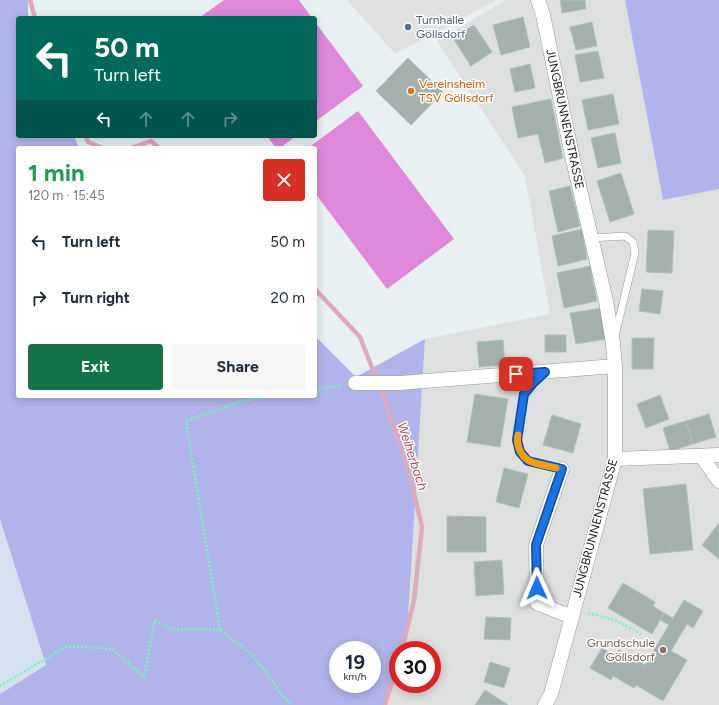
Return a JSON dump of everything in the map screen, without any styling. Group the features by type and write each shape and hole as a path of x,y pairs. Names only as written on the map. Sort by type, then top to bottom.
{"street":[{"name":"JUNGBRUNNENSTRASSE","path":"538,0 543,15 573,160 606,301 615,366 615,459 551,694 545,705"},
{"path":"355,383 400,383 615,366"},
{"path":"615,459 702,457 719,455"},
{"path":"702,457 719,481"},
{"path":"562,469 536,545 538,603 573,613"}],"lane":[{"name":"JUNGBRUNNENSTRASSE","path":"592,238 625,236 633,242 635,253 613,344"},
{"path":"545,372 524,394 517,440 520,452 528,461 562,469"}],"path":[{"path":"317,390 355,383"},
{"path":"220,630 186,421 242,401 262,398"},
{"path":"573,613 615,620 641,634"},
{"path":"0,686 67,646 112,649 144,678 155,620 174,630 220,630 250,653 264,669 282,696 292,705"}],"shaded area":[{"path":"0,0 28,0 28,16 16,16 16,138 75,138 78,146 16,146 16,398 317,398 317,338 356,377 425,339 408,618 402,641 389,641 389,693 386,705 0,705 0,694 46,665 0,519"},
{"path":"224,0 299,0 311,16 202,16"},
{"name":"Turnhalle Göllsdorf","path":"347,0 497,0 395,54"},
{"path":"506,0 625,0 663,200 719,189 719,705 383,705 389,685 389,693 441,693 441,641 402,641 408,618 425,339 550,314 525,176 437,41"},
{"path":"625,0 719,0 719,189 663,200"},
{"path":"317,25 363,86 317,120"},
{"path":"358,111 454,239 387,289 317,196 317,146 311,146"},
{"path":"268,138 293,138 283,146 274,146"},
{"path":"0,519 46,665 0,694"}],"building":[{"path":"560,0 585,0 586,9 562,13"},
{"path":"523,17 530,47 501,55 493,25"},
{"path":"592,22 597,46 576,50 570,27"},
{"path":"474,25 492,52 471,66 453,38"},
{"path":"598,51 604,78 580,82 575,55"},
{"path":"408,58 443,92 411,125 376,91"},
{"path":"530,64 535,88 515,92 510,69"},
{"path":"613,94 619,124 588,130 582,100"},
{"path":"551,99 563,158 545,163 538,134 518,138 512,107"},
{"path":"615,133 621,163 598,168 591,138"},
{"path":"621,173 634,214 610,222 597,181"},
{"path":"570,186 580,226 558,232 549,191"},
{"path":"582,229 587,259 558,266 552,236"},
{"path":"648,230 674,231 672,273 646,272"},
{"path":"590,266 597,301 564,308 557,273"},
{"path":"642,289 663,291 660,314 639,311"},
{"path":"602,308 607,339 576,344 570,313"},
{"path":"545,335 566,335 566,352 545,352"},
{"path":"632,338 654,338 653,369 632,369"},
{"path":"503,340 505,365 479,367 477,342"},
{"path":"475,394 508,399 500,447 467,442"},
{"path":"660,395 669,419 646,428 637,404"},
{"path":"709,414 716,437 693,444 686,421"},
{"path":"552,415 581,424 573,453 543,445"},
{"path":"686,421 693,444 670,451 663,428"},
{"path":"504,468 528,474 519,508 496,502"},
{"path":"686,484 693,550 650,554 643,489"},
{"path":"447,516 486,517 486,552 447,552"},
{"path":"719,523 719,559 702,545"},
{"path":"502,560 504,594 476,596 474,562"},
{"name":"Grundschule Göllsdorf","path":"623,583 655,602 653,606 664,613 652,634 608,608"},
{"name":"Grundschule Göllsdorf","path":"684,600 703,611 693,628 687,624 671,651 687,660 663,701 636,685 634,688 613,676 611,680 590,668 602,648 614,656 619,650 645,665"},
{"name":"Grundschule Göllsdorf","path":"664,613 673,618 669,625 660,620"},
{"path":"486,617 511,618 510,640 484,639"},
{"path":"490,662 510,668 504,688 484,682"},
{"path":"485,690 508,705 475,705"}],"waterway":[{"name":"Weiherbach","path":"30,0 34,16"},
{"name":"Weiherbach","path":"87,138 88,142 98,146"},
{"name":"Weiherbach","path":"137,146 151,141 157,146"},
{"name":"Weiherbach","path":"317,291 360,337 384,398 408,468 422,527 414,600 404,641"},
{"name":"Weiherbach","path":"385,705 389,692"}],"slow traffic":[{"path":"518,435 517,440 520,452 528,461 556,468"}],"place":[{"name":"Turnhalle Göllsdorf","path":"408,27"},
{"name":"Vereinsheim TSV Göllsdorf","path":"411,91"},
{"name":"Grundschule Göllsdorf","path":"663,650"}],"route":[{"path":"516,374 545,372 524,394 517,440 520,452 528,461 562,469 536,545 537,588"}]}
